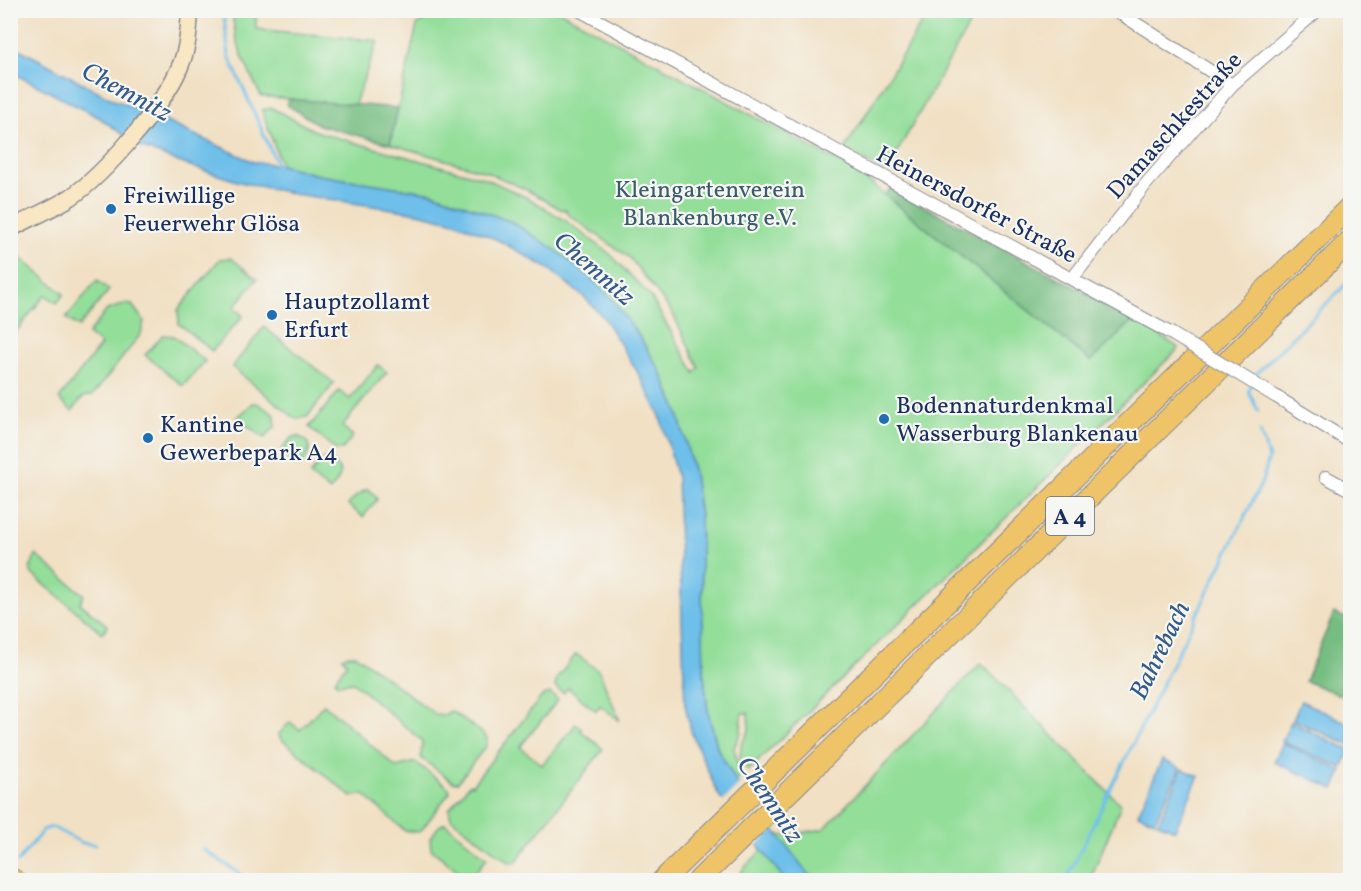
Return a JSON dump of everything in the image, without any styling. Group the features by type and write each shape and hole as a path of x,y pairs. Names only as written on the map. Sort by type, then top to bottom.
{"highway":[{"name":"A 4","path":"663,880 1350,207"},
{"name":"A 4","path":"699,880 1350,242"}],"main road":[{"path":"10,229 69,198 88,183 120,151 159,102 181,65 188,37 190,10"},
{"path":"10,876 16,880"}],"street":[{"name":"Heinersdorfer Straße","path":"579,10 1172,334 1350,442"},
{"path":"1115,10 1232,85"},
{"name":"Damaschkestraße","path":"1072,279 1146,184 1232,85 1318,10"},
{"path":"1326,477 1350,490"}],"green space":[{"path":"232,11 256,11 256,29 378,41 354,106 261,96 238,45"},
{"name":"Kleingartenverein Blankenburg e.V.","path":"440,11 559,11 857,172 1091,361 1135,319 1179,348 748,771 740,759 741,746 749,730 748,713 742,713 741,732 734,748 741,777 736,781 718,750 708,712 704,675 700,517 694,474 677,410 660,370 612,299 512,222 433,193 318,175 281,165 262,110 272,108 313,130 331,136 487,179 530,199 566,221 610,254 650,296 695,373 699,368 672,312 630,258 569,215 565,209 562,210 525,189 487,172 390,144 417,25"},
{"path":"929,11 977,11 886,172 844,150"},
{"path":"289,99 398,108 390,144 319,125 287,105"},
{"path":"890,188 1135,319 1091,361 885,195"},
{"path":"11,250 64,294 57,303 45,295 11,338"},
{"path":"231,258 257,279 234,307 243,316 212,351 179,324 178,310 220,259"},
{"path":"97,280 109,290 79,327 66,318"},
{"path":"126,304 132,305 144,321 141,334 93,395 83,397 72,411 59,399 101,345 88,334 107,310"},
{"path":"264,327 334,383 307,417 296,419 232,367"},
{"path":"163,335 174,336 205,361 183,386 145,355"},
{"path":"378,365 387,372 342,426 353,436 342,450 336,450 309,427 339,391 350,399"},
{"path":"253,403 257,403 275,415 275,427 264,438 237,418"},
{"path":"297,436 309,446 308,454 299,467 280,452 291,438"},
{"path":"328,458 340,470 340,477 330,491 310,475 322,460"},
{"path":"368,489 377,500 363,517 348,505 358,494"},
{"path":"36,555 84,595 80,603 108,626 102,633 32,574 30,569"},
{"path":"1334,613 1350,620 1350,699 1305,681"},
{"path":"576,654 599,671 620,721 600,705 596,711 568,688 563,693 555,687 557,678"},
{"path":"356,655 435,714 444,715 451,711 485,735 486,746 458,782 453,782 421,758 422,741 353,682 338,684 334,681 347,663 342,657"},
{"path":"981,663 1121,805 1090,880 736,880 745,867 779,834 782,836 824,829"},
{"path":"550,693 558,700 520,747 542,765 576,724 603,749 515,863 507,861 451,818 449,809 470,784 472,785 543,695"},
{"path":"324,704 396,767 415,762 449,788 450,792 420,832 405,831 363,794 352,797 280,738 279,734 290,722 300,730"},
{"path":"445,823 487,858 469,880 431,849 430,838 439,826"}],"water":[{"path":"10,44 114,100 254,162 281,165 318,175 433,193 512,222 553,248 587,275 612,299 660,370 677,410 694,474 700,517 704,675 708,712 718,750 736,781 813,880 785,880 718,794 692,734 685,705 677,477 660,416 637,371 604,318 585,298 549,269 500,241 455,222 418,213 295,194 240,182 141,147 98,117 11,72"},
{"path":"1301,701 1350,724 1350,745 1293,720"},
{"path":"1291,722 1350,750 1342,768 1282,741"},
{"path":"1283,743 1342,771 1334,789 1274,762"},
{"path":"1162,760 1180,768 1155,821 1138,814"},
{"path":"1182,769 1199,776 1175,830 1158,823"}],"pier":[{"path":"741,783 775,828 755,847 721,803"}],"waterway":[{"path":"223,10 229,56 279,169"},
{"name":"Bahrebach","path":"1253,379 1350,280"},
{"name":"Bahrebach","path":"1251,385 1249,392 1258,411"},
{"name":"Bahrebach","path":"1066,880 1262,482 1269,458 1260,432"},
{"path":"18,862 43,830 52,827 82,843 96,845"},
{"path":"203,849 249,880"}],"place":[{"name":"Freiwillige Feuerwehr Glösa","path":"111,209"},
{"name":"Hauptzollamt Erfurt","path":"272,315"},
{"name":"Bodennaturdenkmal Wasserburg Blankenau","path":"884,419"},
{"name":"Kantine Gewerbepark A4","path":"148,438"}],"water label":[{"name":"Chemnitz","path":"127,91"},
{"name":"Chemnitz","path":"595,268"},
{"name":"Chemnitz","path":"771,799"}]}
